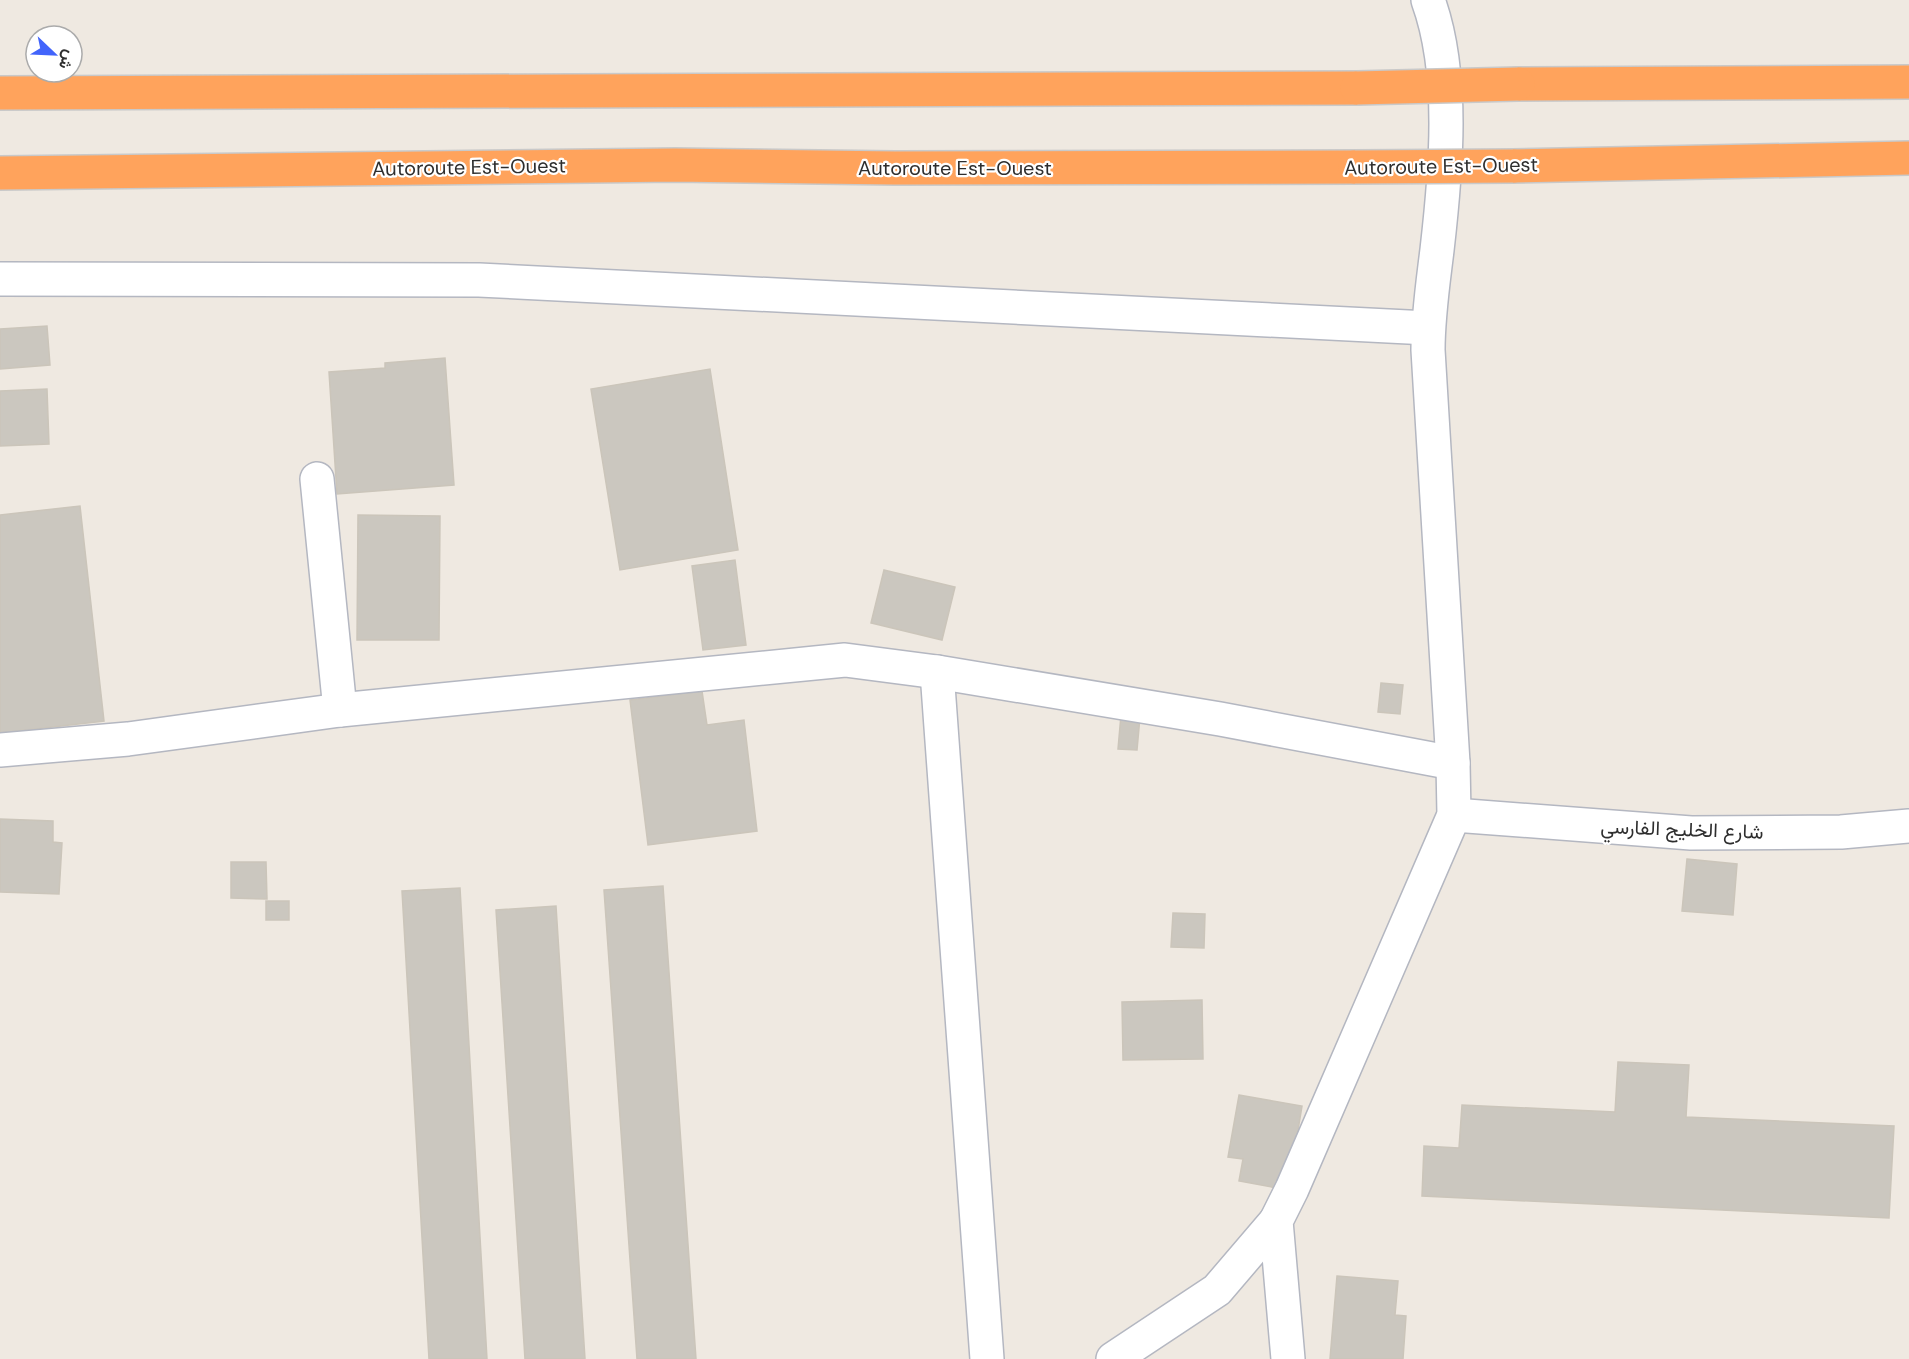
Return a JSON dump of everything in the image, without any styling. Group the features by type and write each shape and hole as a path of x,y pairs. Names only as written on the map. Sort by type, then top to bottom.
{"highway":[{"path":"0,93 1357,88 1518,84 1909,82"},
{"name":"Autoroute Est-Ouest","path":"0,173 675,165 895,168 1513,166 1909,158"}],"street":[{"path":"1113,1359 1216,1290 1276,1221 1297,1178 1455,815 1428,328 1444,186 1444,66 1428,0"},
{"path":"0,279 479,280 1428,328"},
{"path":"317,479 340,710"},
{"path":"0,750 128,739 340,710 845,660 937,672 1208,717 1453,763"},
{"path":"937,672 987,1359"},
{"name":"شارع الخليج الفارسي","path":"1455,815 1691,834 1841,832 1909,826"},
{"path":"1276,1221 1288,1359"}],"building":[{"path":"47,326 50,365 0,369 0,329"},
{"path":"445,358 454,485 337,494 329,372 385,368 385,363"},
{"path":"710,369 738,550 620,570 591,389"},
{"path":"47,389 49,444 0,446 0,391"},
{"path":"80,506 104,721 0,733 0,515"},
{"path":"358,515 440,516 439,640 357,640"},
{"path":"735,560 746,645 703,650 692,566"},
{"path":"884,570 955,587 942,640 871,623"},
{"path":"1381,683 1403,685 1400,714 1378,712"},
{"path":"702,691 707,725 744,720 757,831 648,845 630,700"},
{"path":"1121,715 1140,717 1137,750 1118,749"},
{"path":"0,819 53,821 53,842 62,843 59,894 0,892"},
{"path":"1687,859 1737,864 1733,915 1682,911"},
{"path":"231,862 266,862 267,899 231,898"},
{"path":"663,886 696,1359 637,1359 604,890"},
{"path":"460,888 487,1359 429,1359 402,891"},
{"path":"266,901 289,901 289,920 266,920"},
{"path":"556,906 585,1359 525,1359 496,910"},
{"path":"1173,913 1205,914 1204,948 1171,947"},
{"path":"1202,1000 1203,1059 1123,1060 1122,1002"},
{"path":"1618,1062 1689,1065 1686,1117 1894,1126 1889,1218 1422,1196 1424,1146 1459,1148 1462,1105 1615,1112"},
{"path":"1239,1095 1302,1106 1288,1190 1239,1181 1243,1159 1228,1157"},
{"path":"1337,1276 1398,1281 1395,1315 1406,1316 1403,1359 1330,1359"}]}
